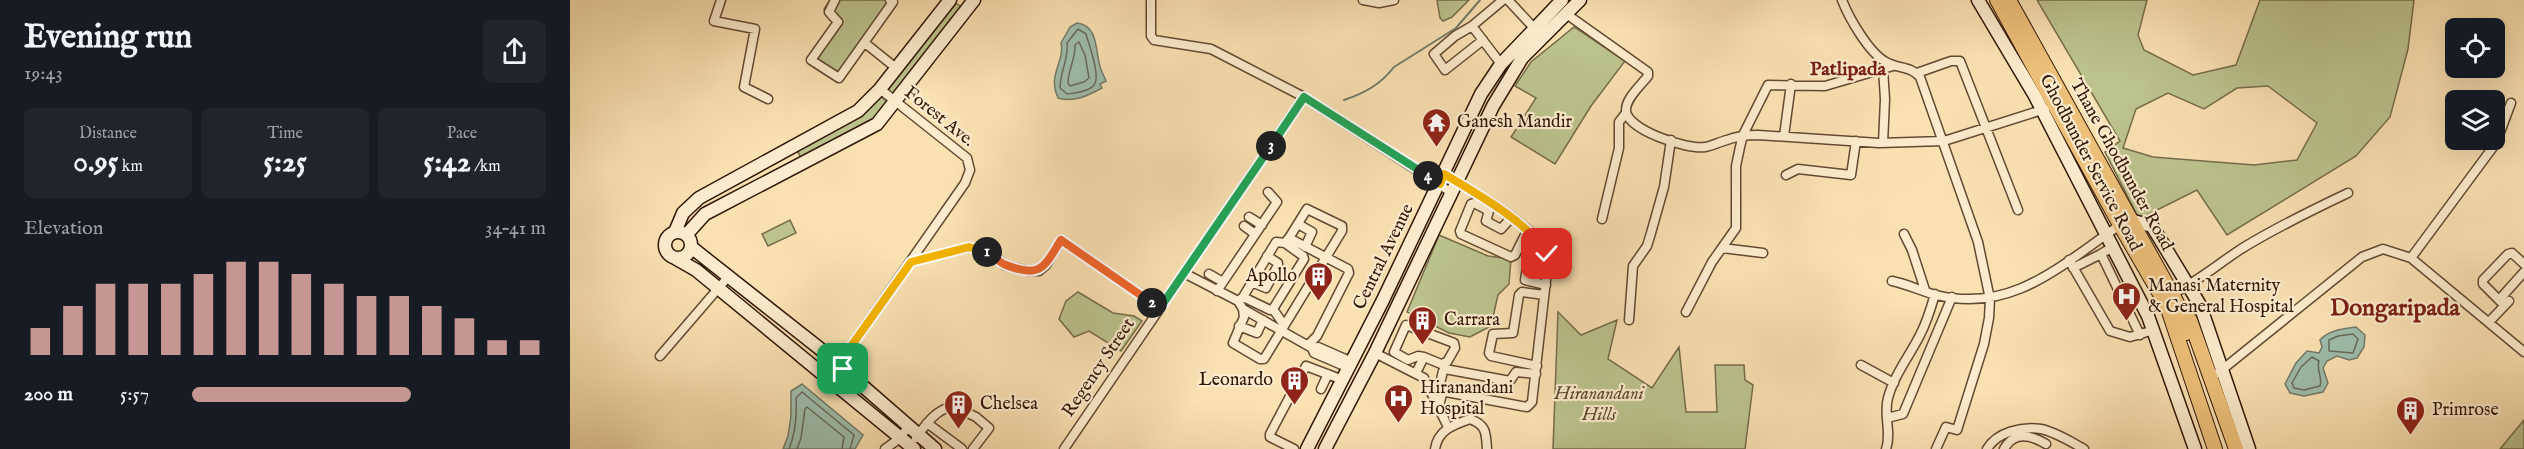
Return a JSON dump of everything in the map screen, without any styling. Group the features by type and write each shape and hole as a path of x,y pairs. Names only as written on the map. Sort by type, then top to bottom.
{"main road":[{"name":"Thane Ghodbunder Road","path":"1997,0 2048,108 2125,223"},
{"name":"Thane Ghodbunder Road","path":"2009,0 2125,223 2170,300"},
{"name":"Thane Ghodbunder Road","path":"2170,300 2180,301 2186,310 2236,449"},
{"name":"Thane Ghodbunder Road","path":"2170,300 2163,310 2208,449"},
{"path":"2170,300 2215,449"},
{"path":"2170,300 2224,449"}],"street":[{"path":"720,0 714,21 755,29 744,87 768,99"},
{"path":"835,0 829,12 838,22 811,60 839,78 893,2 890,0"},
{"path":"675,258 687,254 683,213 699,198 858,111 880,89 950,0"},
{"path":"967,0 973,0"},
{"path":"684,238 705,214 877,124 973,0"},
{"path":"1151,0 1151,36 1154,40 1206,47 1304,97 1511,218 1541,243 1548,258 1532,402 1527,407 1446,392 1442,394"},
{"path":"1363,0 1378,3 1394,0"},
{"path":"1483,40 1445,70 1434,54 1503,0"},
{"path":"1508,0 1534,28"},
{"name":"Central Avenue","path":"1307,449 1351,365 1481,94 1501,64 1562,0"},
{"name":"Central Avenue","path":"1325,449 1375,353 1493,106 1522,58 1580,0"},
{"path":"1842,0 1855,27 1884,62 1917,73 1944,141 1978,242 1989,300 1989,318 1984,344 1957,429 1946,427 1936,449"},
{"name":"Ghodbunder Service Road","path":"1978,0 2048,108 2107,234 2147,312 2195,449"},
{"path":"1565,13 1648,72 1648,76 1627,103 1626,113 1619,122 1619,148 1602,219"},
{"path":"1472,26 1501,64"},
{"path":"865,43 896,68"},
{"path":"1917,73 1951,61 1960,61 2018,210"},
{"path":"1686,312 1712,262 1731,238 1737,222 1736,166 1743,135 1768,85 1825,86 1894,66"},
{"path":"1883,69 1885,99 1883,143"},
{"path":"1784,136 1791,84"},
{"name":"Forest Ave.","path":"838,387 847,352 911,262 964,183 970,170 967,158 880,89"},
{"name":"Regency Street","path":"1064,449 1304,97"},
{"path":"2410,258 2496,143 2511,103"},
{"path":"1626,113 1630,121 1639,128 1671,140 1704,148 1743,135 1883,143 1944,141 2048,108"},
{"path":"1629,320 1633,266 1647,246 1652,233 1664,187 1671,140"},
{"path":"1786,175 1798,169 1851,175 1856,141"},
{"path":"790,149 799,165"},
{"path":"1218,291 1277,202 1268,192"},
{"path":"2170,300 2244,247 2348,193"},
{"path":"1491,208 1471,204 1460,231 1461,234 1511,257 1515,255 1527,231"},
{"path":"1491,208 1486,221 1501,229 1511,218"},
{"path":"1287,240 1307,209 1342,226 1342,231 1326,258 1283,327 1264,359 1260,359 1233,343 1244,317 1241,302 1251,282 1276,242 1287,240 1305,247 1326,258 1348,269 1349,273 1310,347"},
{"path":"1249,217 1262,225"},
{"path":"2071,264 2107,234 2125,223"},
{"name":"Ghodbunder Service Road","path":"2125,223 2152,226 2200,305 2249,449"},
{"path":"1298,224 1312,232 1305,247"},
{"path":"1244,226 1255,234"},
{"path":"1904,234 1912,250 1925,290"},
{"path":"908,444 696,270 667,253 664,245 667,236 684,238 728,277 819,348 935,449"},
{"path":"911,262 969,247 992,254 1004,265 1028,271 1040,270 1046,265 1061,240 1160,308"},
{"path":"1273,309 1304,259 1287,240"},
{"path":"1892,281 1935,294 1989,300 2033,284 2071,264 2101,254 2114,246"},
{"path":"1722,248 1763,253"},
{"path":"2210,376 2224,370 2362,257 2383,249 2410,258 2524,352"},
{"path":"2504,302 2483,284 2483,280 2508,254 2512,253 2524,264"},
{"path":"2101,254 2140,335"},
{"path":"1251,282 1266,288 1278,262 1268,256"},
{"path":"1546,285 1525,280 1529,256 1548,258"},
{"path":"2071,264 2110,330 2125,336 2140,335 2154,330"},
{"path":"2113,275 2126,269"},
{"path":"2489,322 2524,272"},
{"path":"1184,273 1241,302 1273,309"},
{"path":"1209,274 1223,282"},
{"path":"1273,275 1288,285"},
{"path":"660,356 728,277"},
{"path":"1536,370 1491,356 1489,353 1493,334 1513,333 1519,295 1522,292 1544,295"},
{"path":"1886,449 1888,396 1922,332 1935,294"},
{"path":"1887,418 1903,414 1952,297"},
{"path":"1241,302 1263,320 1283,327 1310,347 1314,353 1351,365"},
{"path":"1273,309 1283,327"},
{"path":"2132,318 2147,312"},
{"path":"1239,326 1257,333 1263,320"},
{"path":"1406,324 1454,343 1455,348 1447,362 1440,364 1424,357 1418,356 1408,360 1394,352 1406,324"},
{"path":"809,363 819,348"},
{"path":"1375,353 1424,378 1448,428"},
{"path":"1416,373 1424,357"},
{"path":"1862,365 1894,383"},
{"path":"1293,446 1270,437 1270,434 1306,366 1343,381"},
{"path":"1438,410 1442,394 1439,388 1445,369 1510,381 1516,372 1536,370"},
{"path":"1321,389 1328,374"},
{"path":"908,444 913,431 927,423 942,409 953,406 976,417 988,428 973,449"},
{"path":"1435,449 1437,439 1448,428 1470,419 1481,423 1485,428 1487,449"},
{"path":"927,423 962,449"},
{"path":"1987,449 1992,440 2023,429 2042,429 2084,449"},
{"path":"908,444 913,431"},
{"path":"2004,449 2010,440 2027,436 2032,436 2045,446 2051,433"},
{"path":"885,449 908,444"}],"green space":[{"path":"830,0 890,0 839,75 811,56 837,18 824,9"},
{"path":"1437,0 1469,0 1452,17 1443,21 1440,18"},
{"path":"2037,0 2147,0 2138,35 2144,50 2193,75 2236,65 2260,0 2414,0 2408,49 2390,117 2356,156 2227,235 2197,190 2139,219 2105,152 2120,141","holes":["2268,86 2317,123 2297,160 2254,165 2153,157 2123,148 2136,109 2168,93 2204,109 2237,88"]},
{"path":"953,1 961,7 894,98 886,92"},
{"path":"1574,27 1625,61 1591,106 1555,164 1511,137 1536,98 1515,86 1531,62"},
{"path":"880,96 888,102 871,121 801,158 797,150 863,115"},
{"path":"790,220 796,233 768,246 762,234"},
{"path":"1439,235 1488,256 1511,259 1509,284 1498,295 1491,326 1470,337 1449,333 1407,312"},
{"path":"1078,292 1113,313 1134,316 1142,321 1121,351 1089,331 1074,337 1059,319 1066,301"},
{"name":"Hiranandani Hills","path":"1558,312 1581,335 1617,320 1608,359 1652,388 1679,347 1686,412 1717,412 1715,365 1744,365 1745,380 1753,385 1745,449 1553,449"},
{"path":"2524,420 2524,449 2500,449"}],"water":[{"path":"1077,23 1085,25 1093,36 1106,81 1100,84 1102,88 1087,96 1076,99 1058,98 1054,82 1061,56 1061,43 1070,27"},
{"path":"2356,327 2365,335 2364,347 2357,358 2349,360 2337,356 2327,361 2323,368 2328,383 2323,392 2304,396 2290,393 2285,384 2296,363 2307,351 2319,353 2322,347 2320,340 2327,334"},
{"path":"802,384 863,435 855,449 783,449 791,416 791,391"}],"waterway":[{"path":"1344,100 1372,87 1394,67 1456,28 1480,0"}],"place":[{"name":"Ganesh Mandir","path":"1436,148"},
{"name":"Apollo","path":"1318,302"},
{"name":"Manasi Maternity & General Hospital","path":"2127,322"},
{"name":"Carrara","path":"1423,346"},
{"name":"Leonardo","path":"1294,406"},
{"name":"Hiranandani Hospital","path":"1399,424"},
{"name":"Chelsea","path":"959,430"},
{"name":"Primrose","path":"2411,436"}],"district":[{"name":"Patlipada","path":"1848,69"},
{"name":"Dongaripada","path":"2395,308"}],"route":[{"path":"843,369 847,352 911,262 969,247 992,254 1004,265 1028,271 1040,270 1046,265 1061,240 1160,308 1304,97 1440,184 1444,174 1457,182 1522,225 1541,243 1547,254"}]}
